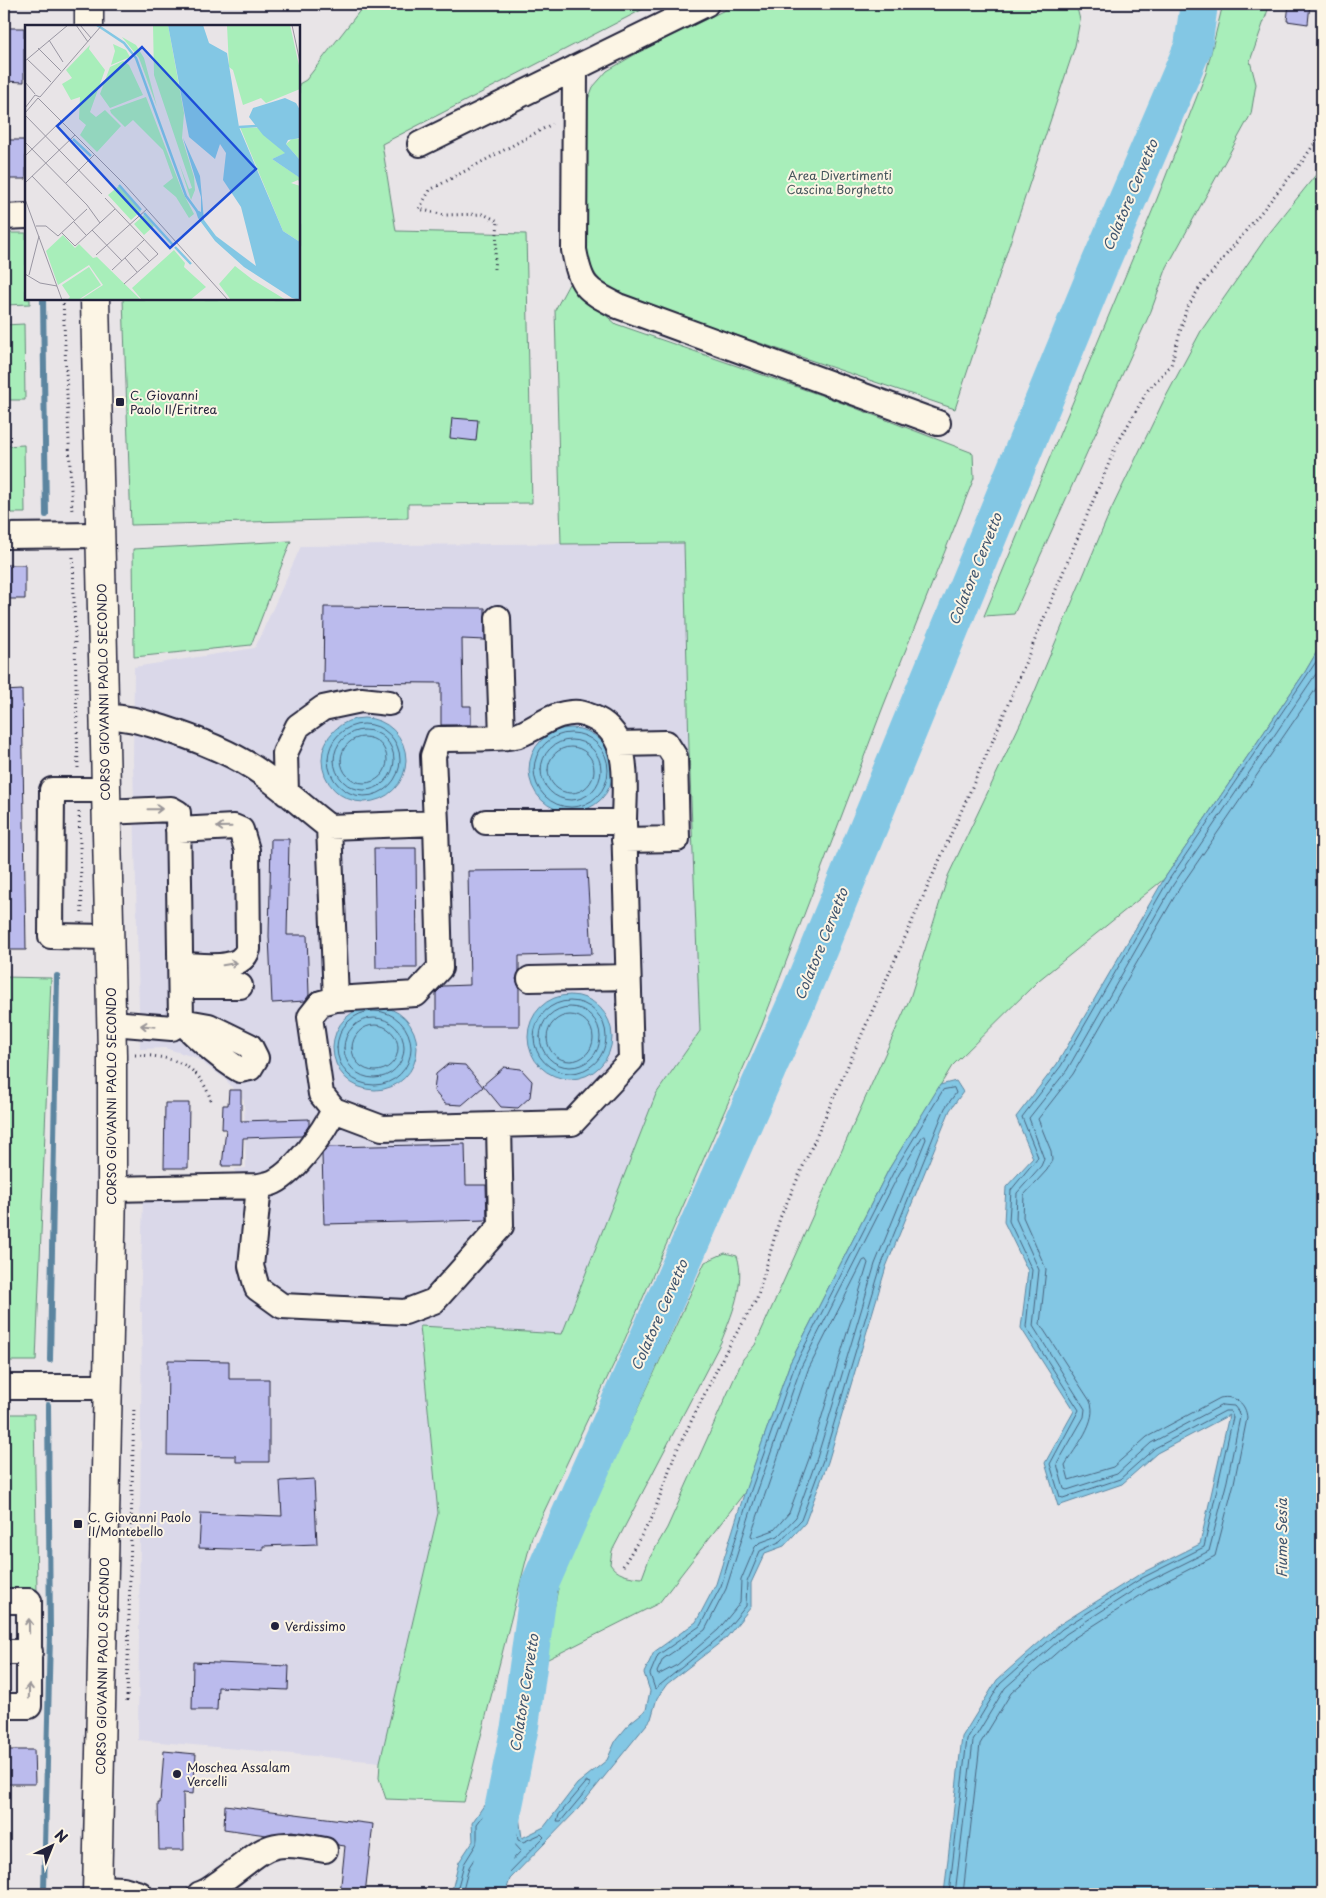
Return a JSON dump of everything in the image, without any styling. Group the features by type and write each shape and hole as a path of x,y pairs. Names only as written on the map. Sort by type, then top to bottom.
{"main road":[{"path":"89,4 89,25"},
{"name":"CORSO GIOVANNI PAOLO SECONDO","path":"95,300 104,717 97,797 96,936 112,1023 112,1189 97,1891"}],"street":[{"path":"420,144 706,4"},
{"path":"575,68 574,250 579,278 594,294 618,306 938,423"},
{"path":"4,217 25,216"},
{"path":"4,536 100,535"},
{"path":"498,618 502,737"},
{"path":"286,793 285,753 298,726 323,708 361,700 389,703"},
{"path":"582,712 602,722 617,737 625,768 624,831 631,1060 572,1123 382,1128 334,1110 321,1094 310,1017 321,1003 336,999 416,994 440,968 433,756 439,739 502,737 517,736 559,715 582,712"},
{"path":"104,717 122,716 195,738 254,768 329,827 436,823"},
{"path":"486,822 624,831 677,839 675,757 666,743 619,744"},
{"path":"96,936 51,936 52,790 171,809 178,813 182,975 181,1021 172,1028 112,1023"},
{"path":"178,830 234,827 241,830 248,850 248,949 246,956 239,962 231,965 182,975"},
{"path":"329,827 336,999"},
{"path":"182,975 240,986"},
{"path":"530,979 628,976"},
{"path":"112,1189 259,1186 274,1182 299,1160 325,1128 334,1110"},
{"path":"259,1186 252,1266 258,1288 282,1306 404,1312 434,1301 501,1226 498,1125"},
{"path":"4,1387 107,1387"},
{"path":"4,1600 29,1601 30,1652 28,1706 4,1706"},
{"path":"4,1652 30,1652"},
{"path":"200,1894 263,1849 276,1844 296,1844 325,1850"},
{"path":"97,1891 123,1889 140,1894"}],"path":[{"path":"494,269 498,221 483,214 444,215 419,209 430,190 575,112"},
{"path":"623,1566 652,1518 675,1454 726,1351 757,1299 780,1218 993,740 1116,446 1148,390 1171,365 1186,310 1200,287 1302,162 1322,132"},
{"path":"63,300 72,535 97,797 96,936"},
{"path":"112,1055 170,1058 184,1064 197,1074 208,1090 212,1104"}],"shaded area":[{"path":"684,542 689,750 700,1031 656,1094 562,1334 420,1326 438,1513 380,1762 138,1740 142,1312 140,1312 143,1197 236,1186 235,1169 246,1168 244,1100 224,1078 194,1057 165,1048 140,1049 133,761 134,667 255,648 301,546"}],"green space":[{"path":"365,4 653,4 382,144 396,231 526,234 532,503 408,504 408,518 131,525 123,300 300,300 300,83 306,80"},
{"name":"Area Divertimenti Cascina Borghetto","path":"737,4 1076,4 1080,20 1075,46 955,409 621,296 600,280 592,269 585,244 585,107 593,87 607,71 639,52"},
{"path":"1223,4 1270,4 1250,61 1256,84 1251,114 1167,267 1151,311 1014,614 984,616 1153,209 1206,73"},
{"path":"1322,167 1322,643 1305,672 1164,879 1039,980 952,1066 889,1169 790,1363 745,1492 659,1603 544,1661 560,1578 705,1262 725,1253 737,1256 740,1277 739,1288 733,1311 721,1342 612,1551 610,1564 616,1571 628,1576 642,1578 649,1559 667,1528 743,1359 755,1345 910,998 948,876 1030,703 1109,514 1163,402 1201,331 1267,236"},
{"path":"4,233 25,233 25,300 30,300 30,304 4,305"},
{"path":"569,284 616,324 829,398 973,453 974,478 883,707 762,1025 618,1355 532,1537 464,1802 386,1799 379,1778 380,1762 438,1513 420,1326 562,1334 656,1094 700,1031 689,750 684,543 561,544 555,310"},
{"path":"24,324 25,400 4,400 4,325"},
{"path":"24,445 25,513 4,513 4,446"},
{"path":"291,541 251,645 134,657 133,549"},
{"path":"4,977 51,978 36,1361 4,1361"},
{"path":"4,1414 34,1414 37,1592 4,1589"}],"water":[{"name":"Fiume Sesia","path":"1322,643 1322,1894 944,1894 962,1737 997,1680 1059,1625 1140,1574 1200,1544 1229,1415 1157,1453 1122,1484 1058,1506 1045,1463 1074,1411 1021,1328 1028,1271 1004,1222 1006,1187 1033,1158 1016,1117 1057,1064 1164,879 1305,672"},
{"path":"364,718 387,725 399,737 406,760 399,783 387,795 364,802 341,795 329,783 322,760 329,737 341,725"},
{"path":"571,728 594,735 606,747 613,770 606,793 594,805 571,812 548,805 536,793 529,770 536,747 548,735"},
{"path":"570,995 593,1002 605,1014 612,1037 605,1060 593,1072 570,1079 547,1072 535,1060 528,1037 535,1014 547,1002"},
{"path":"375,1006 398,1013 410,1025 417,1048 410,1071 398,1083 375,1090 352,1083 340,1071 333,1048 340,1025 352,1013"},
{"path":"956,1081 963,1092 950,1110 886,1267 828,1462 805,1523 784,1546 765,1553 751,1583 751,1607 726,1638 667,1684 657,1698 651,1719 578,1809 510,1879 505,1894 451,1894 459,1862 473,1841 472,1823 512,1764 522,1838 544,1827 577,1784 607,1760 616,1740 631,1722 646,1710 650,1691 644,1673 654,1652 696,1622 716,1584 745,1491 790,1363 889,1169 940,1085"}],"building":[{"path":"1289,4 1310,4 1308,24 1287,21"},
{"path":"4,28 24,28 24,82 4,81"},
{"path":"4,140 25,140 25,179 4,179"},
{"path":"452,418 478,420 476,441 450,438"},
{"path":"4,565 25,565 25,599 4,599"},
{"path":"324,607 485,608 485,640 462,639 463,706 471,706 471,725 441,725 441,683 323,682"},
{"path":"22,690 26,950 4,950 4,691"},
{"path":"271,839 289,839 287,935 307,935 309,995 305,1001 272,1003 269,936"},
{"path":"374,848 416,848 417,968 376,968"},
{"path":"587,870 592,954 519,956 519,971 516,979 519,987 519,1026 436,1026 436,993 443,986 470,985 468,871"},
{"path":"448,1064 465,1065 483,1087 462,1105 445,1104 434,1091 436,1074"},
{"path":"504,1067 521,1069 532,1081 530,1097 518,1108 501,1107 483,1085"},
{"path":"229,1090 241,1090 241,1121 309,1119 309,1125 302,1136 243,1138 242,1166 222,1166 226,1129 222,1129 223,1105 228,1105"},
{"path":"165,1103 189,1103 188,1168 164,1168"},
{"path":"465,1144 466,1185 486,1185 487,1220 324,1224 322,1154 328,1147"},
{"path":"168,1360 229,1361 229,1379 269,1379 269,1462 236,1462 236,1456 167,1455"},
{"path":"314,1479 317,1544 263,1546 263,1550 199,1548 201,1513 282,1516 280,1481"},
{"path":"193,1662 289,1666 288,1690 218,1687 217,1710 192,1710"},
{"path":"4,1750 34,1750 35,1784 4,1784"},
{"path":"164,1751 196,1754 193,1794 183,1793 184,1850 159,1850 158,1803 160,1803"},
{"path":"225,1805 373,1824 365,1894 340,1894 345,1846 338,1845 333,1839 292,1831 266,1835 224,1829"}],"waterway":[{"name":"Colatore Cervetto","path":"486,1894 520,1726 539,1586 795,1006 1100,264 1193,47 1199,4"},
{"path":"43,300 46,515"},
{"path":"50,1360 57,976"},
{"path":"44,1890 50,1634 48,1405"}],"place":[{"name":"C. Giovanni Paolo II/Eritrea","path":"120,402"},
{"name":"C. Giovanni Paolo II/Montebello","path":"78,1524"},
{"name":"Verdissimo","path":"275,1626"},
{"name":"Moschea Assalam Vercelli","path":"177,1774"}]}
